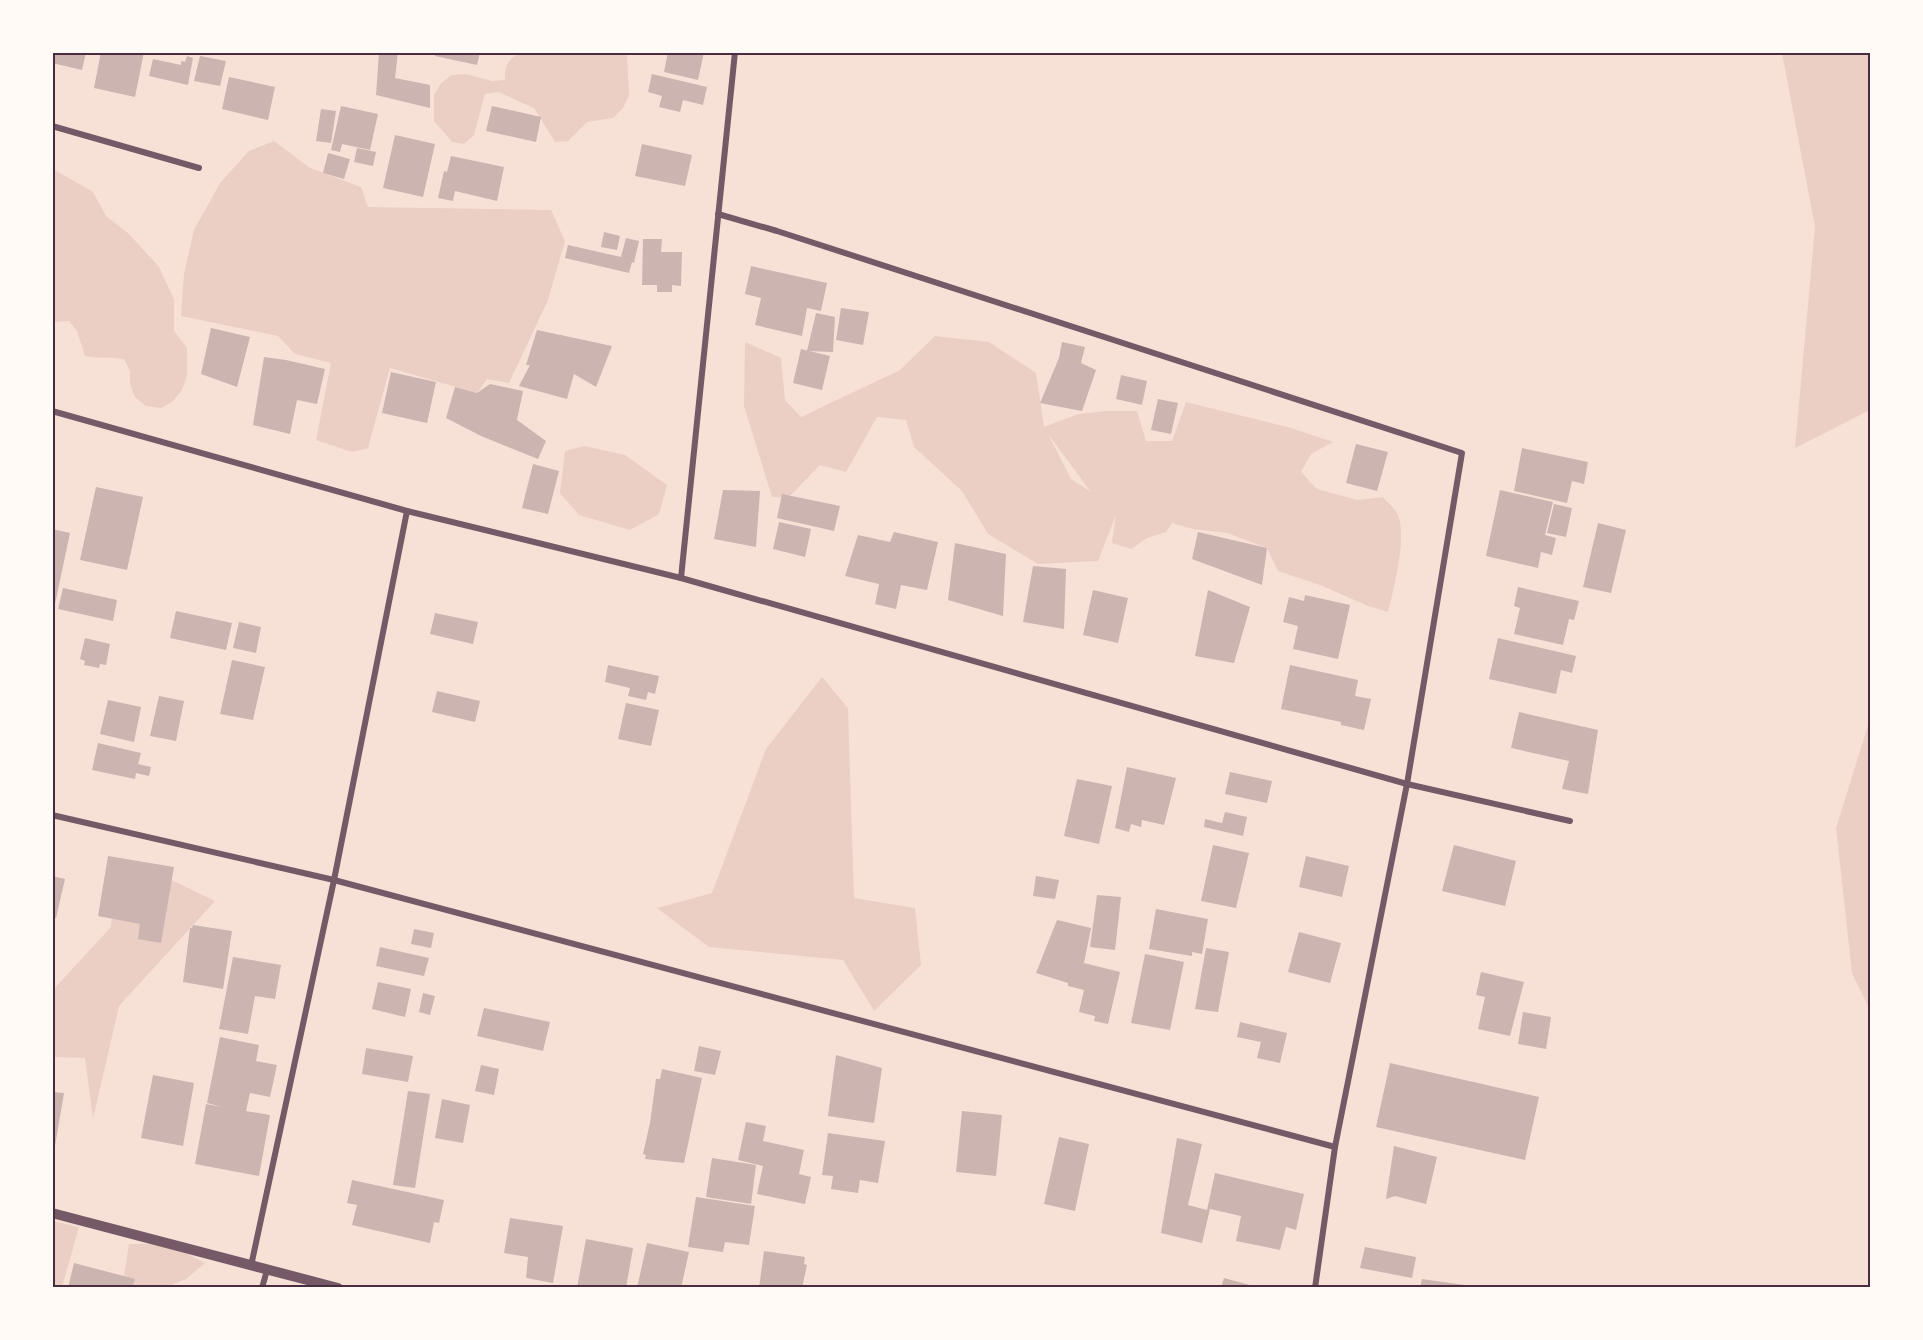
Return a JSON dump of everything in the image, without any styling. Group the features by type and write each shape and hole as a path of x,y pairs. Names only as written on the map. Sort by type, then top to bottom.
{"street":[{"path":"681,578 735,52"},
{"path":"52,126 199,168"},
{"path":"718,214 789,234 1462,453 1407,784 1335,1147 1315,1287"},
{"path":"52,411 407,511 681,578 1407,784 1570,821"},
{"path":"251,1266 334,880 407,511"},
{"path":"52,815 334,880 1335,1147"},
{"path":"52,1214 338,1287"},
{"path":"262,1287 267,1270"}],"shaded area":[{"path":"521,53 627,53 629,96 623,108 613,118 587,122 568,141 555,142 534,108 498,92 485,94 474,135 464,144 452,142 434,121 434,95 441,83 452,75 466,74 492,81 505,80 508,64"},
{"path":"1782,53 1870,53 1870,410 1795,448 1815,227"},
{"path":"274,141 310,168 361,187 368,207 551,210 565,241 548,300 509,383 487,379 477,393 390,368 368,448 352,452 316,440 331,363 295,354 278,336 181,316 184,274 194,230 220,183 249,151"},
{"path":"53,169 93,192 106,216 129,234 159,267 174,299 174,331 187,348 187,375 182,390 172,402 161,408 146,406 135,397 130,384 130,371 124,359 85,356 77,331 69,321 56,322 53,320"},
{"path":"935,336 989,342 1036,373 1044,427 1078,414 1137,411 1146,441 1172,441 1186,402 1291,428 1333,442 1311,454 1301,472 1317,489 1357,500 1383,497 1397,512 1401,536 1400,549 1388,612 1278,571 1267,548 1227,533 1193,529 1172,523 1166,532 1147,538 1131,549 1112,543 1116,515 1098,561 1038,564 988,534 962,491 914,447 906,420 877,417 846,472 820,465 788,498 772,497 744,406 745,342 781,358 785,400 801,417 900,370","holes":["1048,434 1091,492 1071,479"]},
{"path":"584,446 625,455 667,485 659,514 630,530 579,515 560,493 565,451"},
{"path":"822,677 848,708 854,898 915,908 921,965 874,1011 843,960 709,947 657,908 712,893 766,749"},
{"path":"1870,719 1870,1010 1852,973 1836,828"},
{"path":"161,875 215,901 119,1006 93,1119 85,1058 53,1057 52,991 111,927 114,890"},
{"path":"53,1221 79,1227 62,1287 53,1287"},
{"path":"129,1244 167,1244 205,1263 186,1279 168,1287 122,1288"}],"building":[{"path":"53,52 86,52 82,70 52,63"},
{"path":"101,52 144,52 135,97 94,88"},
{"path":"379,52 398,52 395,78 430,85 430,108 376,95"},
{"path":"436,52 480,52 477,65 435,56"},
{"path":"668,52 704,52 698,80 664,72"},
{"path":"187,56 193,58 188,85 149,76 153,59 181,65 181,61 185,62"},
{"path":"200,56 226,61 220,86 194,81"},
{"path":"652,74 707,87 703,105 683,100 680,112 659,107 662,96 648,92"},
{"path":"229,77 275,87 268,120 222,109"},
{"path":"341,106 378,114 370,150 342,144 340,152 331,150"},
{"path":"492,106 541,117 536,142 486,131"},
{"path":"321,109 336,111 331,143 316,141"},
{"path":"395,135 435,144 423,197 383,188"},
{"path":"642,144 692,155 685,186 635,176"},
{"path":"357,148 376,152 373,166 354,162"},
{"path":"328,153 350,159 344,179 323,173"},
{"path":"451,156 504,167 497,201 455,191 453,201 438,198 444,171 447,172"},
{"path":"604,232 620,236 617,250 601,247"},
{"path":"626,238 639,241 629,273 565,258 568,245 621,257"},
{"path":"643,239 662,239 661,252 682,252 681,286 672,285 672,292 657,292 657,285 642,285"},
{"path":"751,266 827,283 821,311 807,308 802,336 755,325 761,298 745,294"},
{"path":"841,308 869,312 863,345 836,340"},
{"path":"816,313 835,317 833,352 807,351"},
{"path":"211,328 250,337 237,387 201,374"},
{"path":"537,330 612,346 596,387 574,374 567,399 519,386 530,365 526,365"},
{"path":"1062,342 1085,347 1081,363 1096,370 1082,411 1040,403 1059,358"},
{"path":"801,349 830,356 822,390 793,383"},
{"path":"264,357 325,369 317,404 297,400 290,434 253,425"},
{"path":"391,372 436,382 427,423 382,413"},
{"path":"1121,375 1147,381 1142,405 1116,399"},
{"path":"490,384 523,391 517,420 546,441 538,459 481,436 446,418 455,387 477,393"},
{"path":"1158,399 1178,403 1171,434 1151,430"},
{"path":"1356,444 1388,452 1377,491 1346,483"},
{"path":"1522,448 1588,462 1584,484 1572,481 1567,503 1514,491"},
{"path":"533,464 559,471 548,514 522,508"},
{"path":"96,487 143,497 127,570 80,560"},
{"path":"723,490 760,491 756,547 714,539"},
{"path":"1500,490 1553,502 1545,535 1556,538 1552,555 1541,552 1538,568 1486,556"},
{"path":"782,494 840,506 834,531 777,518"},
{"path":"1554,504 1572,508 1566,537 1547,533"},
{"path":"779,522 811,529 805,557 773,549"},
{"path":"1598,523 1626,530 1611,593 1583,587"},
{"path":"52,529 70,533 55,604 52,603"},
{"path":"894,532 938,542 927,590 901,585 896,609 875,604 879,584 845,576 858,535 890,542"},
{"path":"1198,532 1267,548 1262,585 1192,559"},
{"path":"955,543 1006,554 1003,616 948,600"},
{"path":"1033,566 1066,569 1064,629 1023,622"},
{"path":"1518,587 1579,601 1574,620 1569,619 1563,645 1514,634 1520,608 1514,606"},
{"path":"63,588 117,600 113,621 58,609"},
{"path":"1093,590 1128,598 1118,643 1083,635"},
{"path":"1208,590 1250,607 1234,663 1195,656"},
{"path":"1305,595 1350,605 1338,659 1293,649 1298,626 1283,622 1289,597 1304,601"},
{"path":"176,611 232,623 226,650 170,638"},
{"path":"435,613 478,622 473,644 430,634"},
{"path":"239,622 261,627 256,653 233,648"},
{"path":"85,638 110,644 106,665 100,664 99,668 84,665 85,661 80,659"},
{"path":"1498,638 1576,656 1572,673 1561,670 1556,694 1489,679"},
{"path":"232,660 265,667 253,720 220,714"},
{"path":"608,665 659,676 655,694 648,692 646,700 628,696 630,688 605,682"},
{"path":"1290,665 1358,680 1355,696 1371,699 1364,730 1341,725 1341,722 1281,709"},
{"path":"437,691 480,701 475,722 432,712"},
{"path":"159,696 184,701 176,741 150,736"},
{"path":"108,700 141,707 134,742 100,734"},
{"path":"626,703 659,710 651,746 618,739"},
{"path":"1519,712 1598,730 1588,794 1562,789 1569,761 1511,748"},
{"path":"98,743 141,753 138,764 151,767 149,776 136,773 135,779 92,770"},
{"path":"1127,767 1176,778 1164,825 1142,820 1141,827 1131,824 1129,832 1115,828"},
{"path":"1230,772 1272,781 1267,803 1225,794"},
{"path":"1077,779 1112,786 1099,844 1064,836"},
{"path":"1225,812 1247,817 1243,836 1204,827 1205,819 1222,823"},
{"path":"1213,845 1249,853 1236,908 1201,901"},
{"path":"1454,845 1516,861 1505,906 1442,891"},
{"path":"108,856 174,867 161,943 138,939 140,924 98,916"},
{"path":"1306,856 1349,866 1342,897 1299,887"},
{"path":"52,876 65,879 56,918 52,917"},
{"path":"1036,876 1059,880 1055,899 1033,896"},
{"path":"1097,895 1121,897 1115,950 1090,947"},
{"path":"1156,909 1208,919 1202,954 1192,952 1192,956 1149,949"},
{"path":"1057,920 1091,928 1084,963 1120,972 1108,1024 1094,1021 1095,1016 1079,1012 1084,990 1036,973"},
{"path":"193,925 232,931 223,989 183,982 190,928"},
{"path":"414,929 434,933 431,948 411,944"},
{"path":"1299,932 1341,943 1330,983 1288,972"},
{"path":"380,947 429,958 424,976 376,966"},
{"path":"1206,948 1229,952 1218,1012 1195,1009"},
{"path":"1145,954 1184,962 1170,1030 1131,1023"},
{"path":"233,957 281,965 275,999 255,996 248,1034 219,1029"},
{"path":"1481,972 1524,982 1510,1036 1478,1029 1485,997 1476,995"},
{"path":"378,982 411,989 405,1017 372,1009"},
{"path":"423,993 435,996 430,1015 419,1012"},
{"path":"484,1008 550,1022 543,1051 477,1036"},
{"path":"1523,1012 1551,1017 1546,1049 1518,1044"},
{"path":"1240,1022 1287,1033 1280,1063 1257,1058 1261,1042 1237,1037"},
{"path":"220,1037 259,1045 256,1061 277,1065 270,1097 250,1093 246,1111 270,1115 259,1176 195,1164 206,1104 222,1107 207,1103"},
{"path":"699,1046 721,1051 715,1075 694,1071"},
{"path":"366,1048 413,1056 408,1082 362,1074"},
{"path":"836,1055 882,1068 874,1123 828,1116"},
{"path":"1390,1063 1539,1097 1525,1160 1376,1127"},
{"path":"481,1065 499,1069 494,1095 475,1091"},
{"path":"662,1069 702,1078 684,1163 645,1159 646,1155 643,1154 656,1079 660,1079"},
{"path":"153,1075 194,1083 183,1146 141,1138"},
{"path":"408,1091 430,1094 415,1188 393,1185"},
{"path":"52,1092 64,1093 55,1146 52,1146"},
{"path":"442,1099 470,1105 463,1143 435,1138"},
{"path":"962,1111 1002,1115 996,1176 956,1172"},
{"path":"746,1122 766,1126 763,1141 804,1150 799,1174 811,1177 805,1204 757,1194 763,1166 738,1160"},
{"path":"828,1133 885,1141 878,1183 860,1180 858,1193 831,1189 833,1176 822,1175"},
{"path":"1059,1137 1089,1144 1075,1211 1044,1204"},
{"path":"1177,1138 1202,1144 1188,1205 1207,1210 1215,1173 1304,1194 1296,1230 1286,1227 1280,1250 1236,1241 1241,1216 1210,1209 1202,1243 1161,1233"},
{"path":"1394,1146 1437,1157 1426,1204 1395,1196 1386,1199"},
{"path":"712,1158 756,1165 751,1204 706,1197"},
{"path":"352,1180 444,1200 439,1223 434,1222 430,1243 352,1225 357,1205 347,1203"},
{"path":"696,1197 755,1206 749,1245 725,1242 723,1252 688,1247"},
{"path":"510,1218 563,1226 553,1283 526,1278 528,1257 504,1253"},
{"path":"586,1239 633,1248 626,1288 577,1288"},
{"path":"647,1243 689,1252 681,1288 637,1288"},
{"path":"1365,1247 1416,1257 1412,1278 1360,1268"},
{"path":"764,1251 805,1257 804,1264 807,1265 802,1288 759,1288"},
{"path":"74,1263 135,1279 132,1288 68,1288"},
{"path":"1224,1278 1257,1287 1257,1288 1221,1288"},
{"path":"1422,1279 1472,1286 1472,1288 1420,1288"}]}
